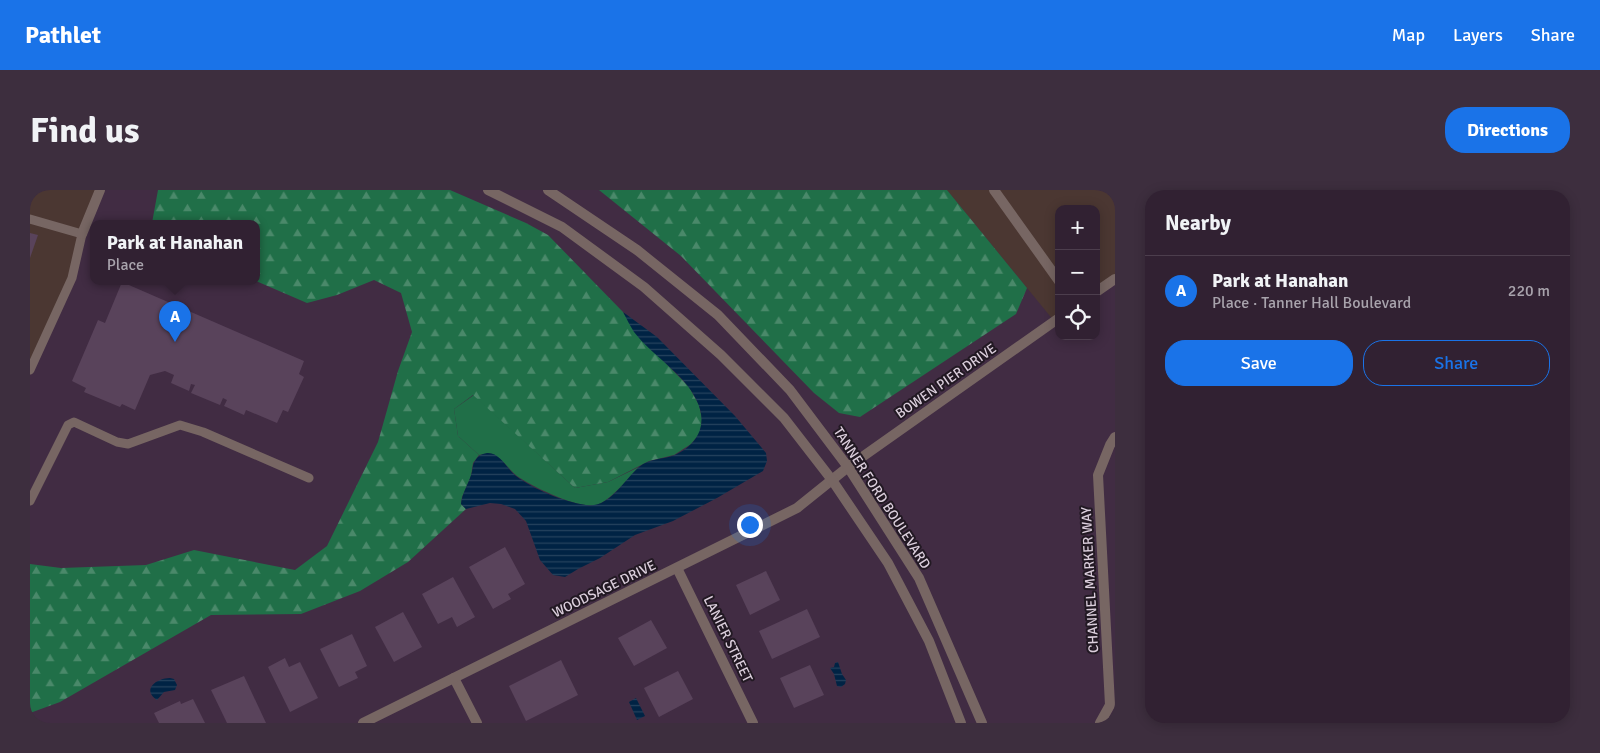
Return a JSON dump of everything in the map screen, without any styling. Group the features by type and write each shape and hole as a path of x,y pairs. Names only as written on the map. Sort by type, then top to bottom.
{"street":[{"path":"82,234 100,190"},
{"path":"488,190 562,227 644,287 722,354 784,418 832,480 888,563 929,640 961,723"},
{"name":"TANNER FORD BOULEVARD","path":"548,190 637,250 718,315 790,390 848,467 919,578 982,723"},
{"path":"994,190 1055,275"},
{"path":"1100,289 1115,279"},
{"name":"BOWEN PIER DRIVE","path":"848,467 1055,321"},
{"name":"CHANNEL MARKER WAY","path":"1100,723 1110,705 1112,665 1098,475 1115,437"},
{"name":"WOODSAGE DRIVE","path":"363,723 797,508 848,467"},
{"name":"LANIER STREET","path":"677,568 753,723"},
{"path":"454,678 477,723"}],"lane":[{"path":"30,219 82,234 72,278 30,370"},
{"path":"30,501 68,425 74,422 117,442 128,444 180,426 203,432 309,478"}],"shaded area":[{"path":"30,190 100,190 72,278 30,370"},
{"path":"947,190 1115,190 1115,279 1100,289 1100,205 1055,205 1054,321"}],"green space":[{"path":"158,190 450,190 526,223 548,235 623,312 635,332 689,387 699,405 702,419 700,433 691,444 674,455 649,461 608,482 575,488 473,395 454,409 458,436 479,455 473,463 471,476 462,497 461,504 466,509 408,562 360,591 301,614 211,615 60,702 30,713 30,564 61,568 146,565 194,550 295,570 327,546 378,442 398,371 412,332 401,293 374,280 337,295 307,303 260,283 260,220 153,220"},
{"path":"599,190 947,190 1027,288 1016,314 860,417 839,413 814,393 681,256"},
{"path":"474,395 575,488 608,482 639,467 615,493 599,504 591,506 557,497 517,476 494,455 489,453 479,455 458,436 454,409"}],"water":[{"path":"623,312 657,337 735,416 766,453 767,461 763,471 717,498 673,521 635,535 600,558 565,577 553,575 540,560 526,521 515,509 501,504 490,503 466,509 461,504 463,496 474,463 477,458 487,453 496,455 516,476 540,490 568,501 594,505 602,503 609,498 643,464 675,455 688,447 698,435 701,422 699,406 694,395 679,376 634,332"},
{"path":"838,662 846,680 845,684 841,687 837,686 834,674 830,668 834,667 835,663"},
{"path":"170,678 174,679 177,685 175,690 164,692 157,700 150,692 151,688 156,682"},
{"path":"636,698 645,716 637,720 629,702"}],"building":[{"path":"30,233 38,235 30,258"},
{"path":"121,285 129,285 304,361 299,374 304,377 288,412 283,410 277,423 246,410 244,415 224,406 227,400 223,398 220,405 191,393 195,385 191,384 189,391 171,383 174,375 165,371 150,375 135,410 122,404 120,407 84,392 86,388 72,381 98,320 105,323"},
{"path":"505,547 525,584 508,594 511,599 493,609 469,567"},
{"path":"766,571 780,600 750,615 736,585"},
{"path":"453,577 475,617 457,627 452,617 438,624 422,594"},
{"path":"807,609 820,637 772,659 759,631"},
{"path":"403,612 422,647 394,662 375,627"},
{"path":"651,620 667,648 634,666 618,638"},
{"path":"352,634 367,666 355,672 358,678 339,687 320,649"},
{"path":"285,658 289,667 300,662 318,698 290,712 268,667"},
{"path":"561,660 578,695 526,721 509,686"},
{"path":"810,665 824,695 794,708 780,678"},
{"path":"678,671 693,699 659,717 644,688"},
{"path":"244,676 266,723 227,723 211,690"},
{"path":"193,699 205,723 159,723 154,713 180,701 181,704"}],"place":[{"name":"Park at Hanahan","path":"175,342"}]}
